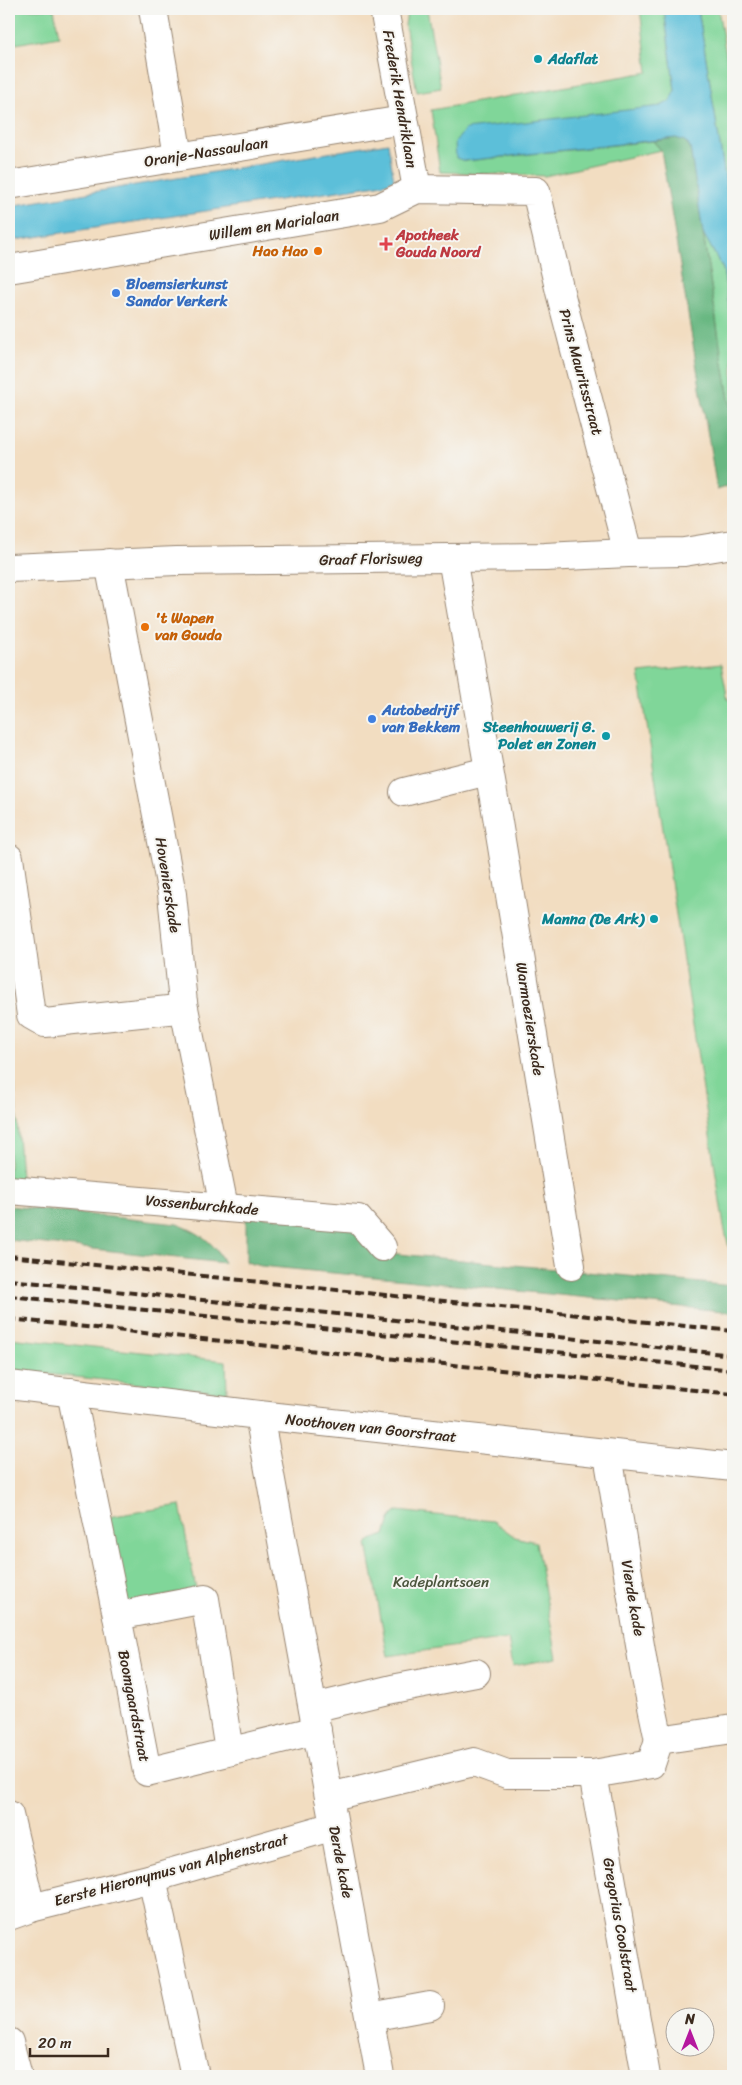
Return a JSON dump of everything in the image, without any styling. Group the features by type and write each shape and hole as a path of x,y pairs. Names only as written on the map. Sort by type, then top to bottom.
{"street":[{"path":"153,9 178,156"},
{"name":"Frederik Hendriklaan","path":"384,9 417,189"},
{"name":"Oranje-Nassaulaan","path":"9,185 403,120"},
{"name":"Willem en Marialaan","path":"9,269 380,207 417,189 536,191"},
{"name":"Prins Mauritsstraat","path":"536,191 561,296 628,553"},
{"name":"Graaf Florisweg","path":"9,568 109,563 545,557 684,552 733,544"},
{"name":"Warmoezierskade","path":"452,558 571,1266"},
{"name":"Hovenierskade","path":"109,563 172,894 182,1003 224,1207"},
{"path":"404,792 488,771"},
{"path":"9,858 31,1015 45,1023 178,1009 182,1003"},
{"name":"Vossenburchkade","path":"9,1190 358,1219 382,1247"},
{"name":"Noothoven van Goorstraat","path":"9,1385 608,1455 733,1467"},
{"name":"Boomgaardstraat","path":"71,1392 147,1772 229,1751 315,1719"},
{"name":"Derde kade","path":"259,1415 380,2076"},
{"name":"Vierde kade","path":"608,1455 644,1669 659,1740"},
{"path":"116,1616 205,1599 229,1751"},
{"path":"315,1719 392,1689 476,1673"},
{"path":"329,1797 474,1762 507,1774 593,1774 651,1764 659,1740 733,1729"},
{"name":"Gregorius Coolstraat","path":"593,1774 646,2076"},
{"path":"9,1815 20,1912"},
{"name":"Eerste Hieronymus van Alphenstraat","path":"20,1912 152,1878 334,1826"},
{"path":"152,1878 195,2076"},
{"path":"370,2017 430,2006"},
{"path":"9,2042 18,2076"}],"green space":[{"path":"10,9 54,9 59,36 16,44"},
{"path":"411,9 427,9 441,88 417,92 405,25 407,12"},
{"path":"640,9 664,9 675,90 670,101 661,106 465,161 653,141 661,150 545,176 440,172 431,110 648,72"},
{"path":"698,9 718,9 733,95 733,226"},
{"path":"676,138 685,141 690,147 733,422 733,485 717,490 661,150 653,141"},
{"path":"703,233 723,269 733,331 733,422 721,352"},
{"path":"721,664 728,700 733,700 733,1264 724,1227 639,673"},
{"path":"9,1064 13,1064 22,1191 9,1189"},
{"path":"9,1206 177,1224 205,1238 220,1255 224,1263 9,1240"},
{"path":"246,1215 357,1226 377,1252 733,1286 733,1312 261,1266 246,1262"},
{"path":"9,1338 226,1361 227,1393 9,1370"},
{"path":"180,1505 196,1590 124,1604 108,1517"},
{"name":"Kadeplantsoen","path":"397,1511 493,1521 515,1537 536,1542 557,1658 513,1666 508,1639 388,1656 367,1544 371,1540 385,1535 390,1519"}],"water":[{"path":"664,9 698,9 733,226 733,331 723,269 703,233 690,147 685,141 676,138 465,161 456,158 455,142 466,129 661,106 670,101 675,90"},
{"path":"388,143 394,180 384,184 9,241 9,206"}],"railway":[{"path":"9,1256 733,1331"},
{"path":"9,1280 733,1355"},
{"path":"9,1296 733,1370"},
{"path":"9,1319 733,1394"}],"place":[{"name":"Adaflat","path":"538,59"},
{"name":"Apotheek Gouda Noord","path":"386,244"},
{"name":"Hao Hao","path":"318,251"},
{"name":"Bloemsierkunst Sandor Verkerk","path":"116,293"},
{"name":"'t Wapen van Gouda","path":"145,627"},
{"name":"Autobedrijf van Bekkem","path":"372,719"},
{"name":"Steenhouwerij G. Polet en Zonen","path":"606,736"},
{"name":"Manna (De Ark)","path":"654,919"}]}
